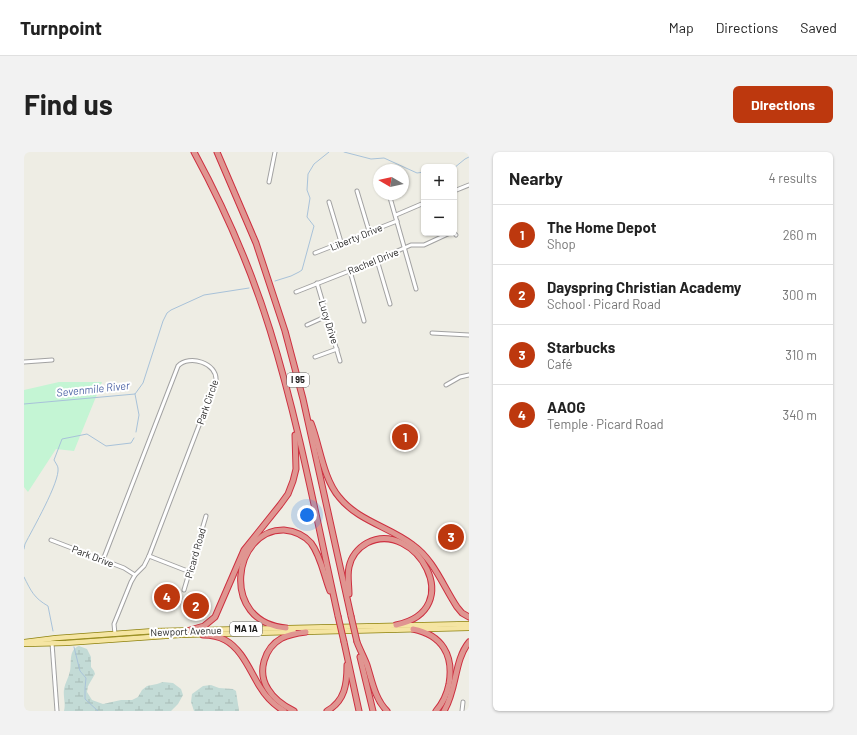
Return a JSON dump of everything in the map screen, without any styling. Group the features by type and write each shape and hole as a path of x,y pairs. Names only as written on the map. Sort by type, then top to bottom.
{"highway":[{"name":"I 95","path":"194,152 229,222 253,282 277,354 294,418 360,711"},
{"name":"I 95","path":"217,152 243,211 271,287 291,354 373,711"},
{"path":"304,406 315,434 330,483 340,499 357,513 407,540 422,552 433,567 457,607 469,617"},
{"path":"190,630 204,626 215,617 244,550 288,494 293,481 296,465 294,418"},
{"path":"286,628 268,624 255,616 247,605 241,589 241,573 246,557 255,543 268,533 290,531 301,535 310,542 317,554 336,606"},
{"path":"349,603 348,571 351,560 356,552 366,544 378,539 388,539 400,542 413,551 427,566 432,576 434,589 430,603 422,614 410,622 396,625"},
{"path":"413,630 425,633 437,639 444,647 449,658 450,673 448,690 444,700 436,711"},
{"path":"294,711 280,703 269,691 264,681 263,664 268,652 276,642 288,636 306,632"},
{"path":"203,635 222,638 233,645 265,695 284,711"},
{"path":"357,642 377,698 387,711"},
{"path":"444,711 452,694 462,653 469,642"},
{"path":"327,711 338,702 345,691 347,678 347,654"}],"main road":[{"name":"Newport Avenue","path":"24,643 44,639 190,630 469,624"},
{"name":"Newport Avenue","path":"24,643 52,643 203,635 469,628"}],"street":[{"path":"269,182 275,152"},
{"path":"457,190 469,185"},
{"path":"357,191 369,231"},
{"path":"391,200 416,289"},
{"path":"329,202 341,242"},
{"path":"396,215 421,204"},
{"name":"Liberty Drive","path":"315,253 397,221"},
{"name":"Rachel Drive","path":"296,292 411,245 424,245 444,236"},
{"path":"377,260 390,304"},
{"path":"350,271 364,321"},
{"name":"Lucy Drive","path":"317,284 340,361"},
{"path":"307,324 327,316"},
{"path":"432,333 469,335"},
{"path":"316,357 337,349"},
{"path":"24,362 52,360"},
{"name":"Park Circle","path":"103,560 178,366 186,361 198,362 211,367 214,370 216,381 149,556 144,566 135,575 115,622 115,640"},
{"path":"446,385 456,379 469,375"},
{"name":"Picard Road","path":"184,590 206,516"},
{"name":"Park Drive","path":"51,540 124,568 135,575"},
{"path":"149,556 190,572"},
{"path":"52,643 57,711"},
{"path":"462,711 463,702"}],"green space":[{"path":"59,382 102,382 74,451 56,449 28,492 24,487 24,390"},
{"path":"79,646 87,649 91,657 91,667 95,674 88,686 87,692 92,700 103,704 121,700 132,700 138,697 142,690 147,686 163,682 173,683 181,689 183,695 178,704 171,711 64,711 64,689 70,671 71,657 73,650"},
{"path":"211,685 219,688 233,689 236,691 239,711 194,711 191,702 192,694 203,686"}],"waterway":[{"name":"Sevenmile River","path":"275,281 291,276 302,270 314,226 307,217 310,198 307,190 308,174 314,164 329,152"},
{"name":"Sevenmile River","path":"344,152 371,159 384,158 417,173 421,172"},
{"name":"Sevenmile River","path":"457,166 469,157"},
{"name":"Sevenmile River","path":"24,404 135,394 143,383 167,313 204,295 249,288"},
{"path":"135,394 139,415 136,432"},
{"path":"24,549 25,544 55,484 58,468 54,460 62,439 87,434 106,446 131,443 134,438"},
{"path":"24,577 33,594 48,606 53,631"},
{"path":"74,647 80,671 86,678 85,699 98,711"}],"place":[{"name":"The Home Depot","path":"405,437"},
{"name":"Starbucks","path":"451,537"},
{"name":"AAOG","path":"167,597"},
{"name":"Dayspring Christian Academy","path":"196,606"}]}
